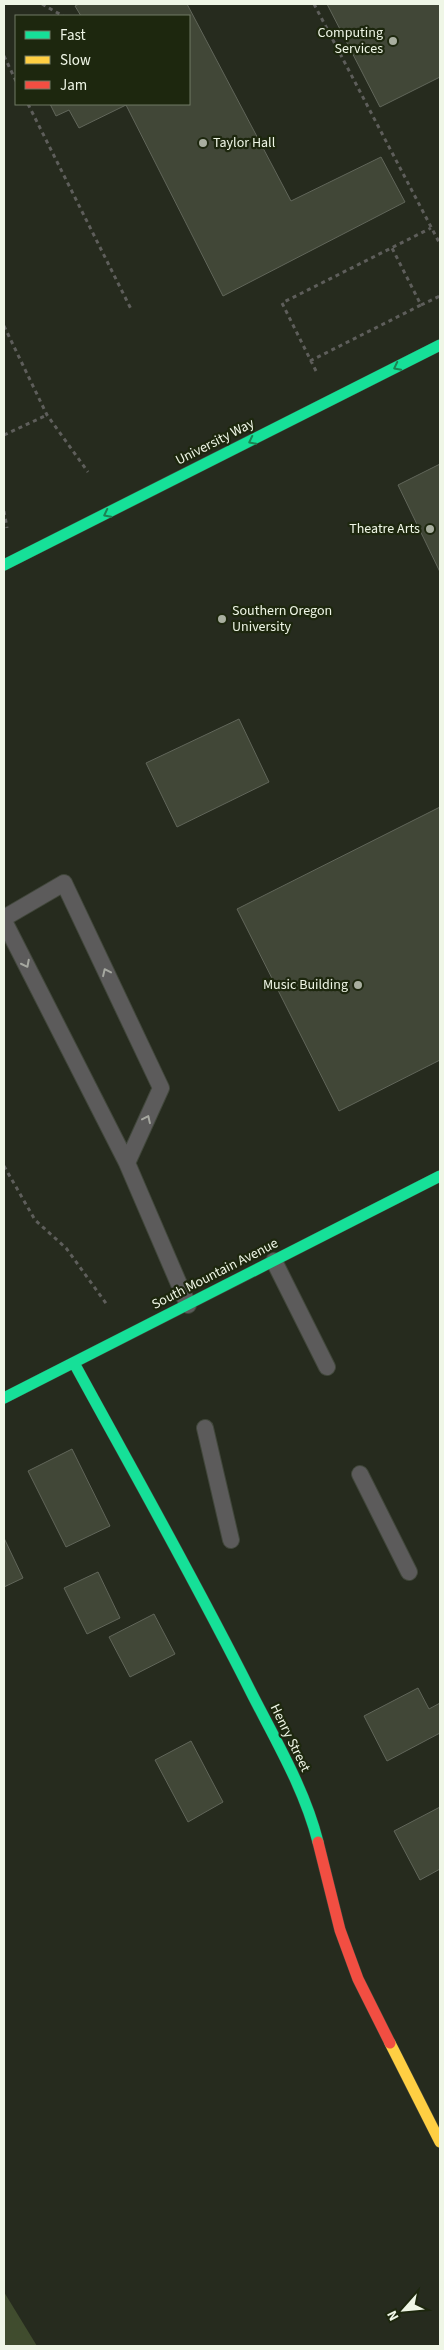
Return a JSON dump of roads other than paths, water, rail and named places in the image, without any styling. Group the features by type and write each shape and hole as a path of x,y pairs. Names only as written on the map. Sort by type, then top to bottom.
{"street":[{"name":"University Way","path":"4,565 440,345"},
{"name":"South Mountain Avenue","path":"4,1398 440,1176"},
{"name":"Henry Street","path":"74,1362 235,1660 290,1770 314,1827 340,1930 358,1979 440,2142"}],"lane":[{"path":"126,1163 161,1088 64,883 4,919 126,1163 188,1305"},
{"path":"274,1261 327,1367"},
{"path":"205,1428 231,1540"},
{"path":"360,1474 409,1572"}],"place":[{"name":"Computing Services","path":"393,41"},
{"name":"Taylor Hall","path":"203,143"},
{"name":"Theatre Arts","path":"430,529"},
{"name":"Southern Oregon University","path":"222,619"},
{"name":"Music Building","path":"358,985"}]}
